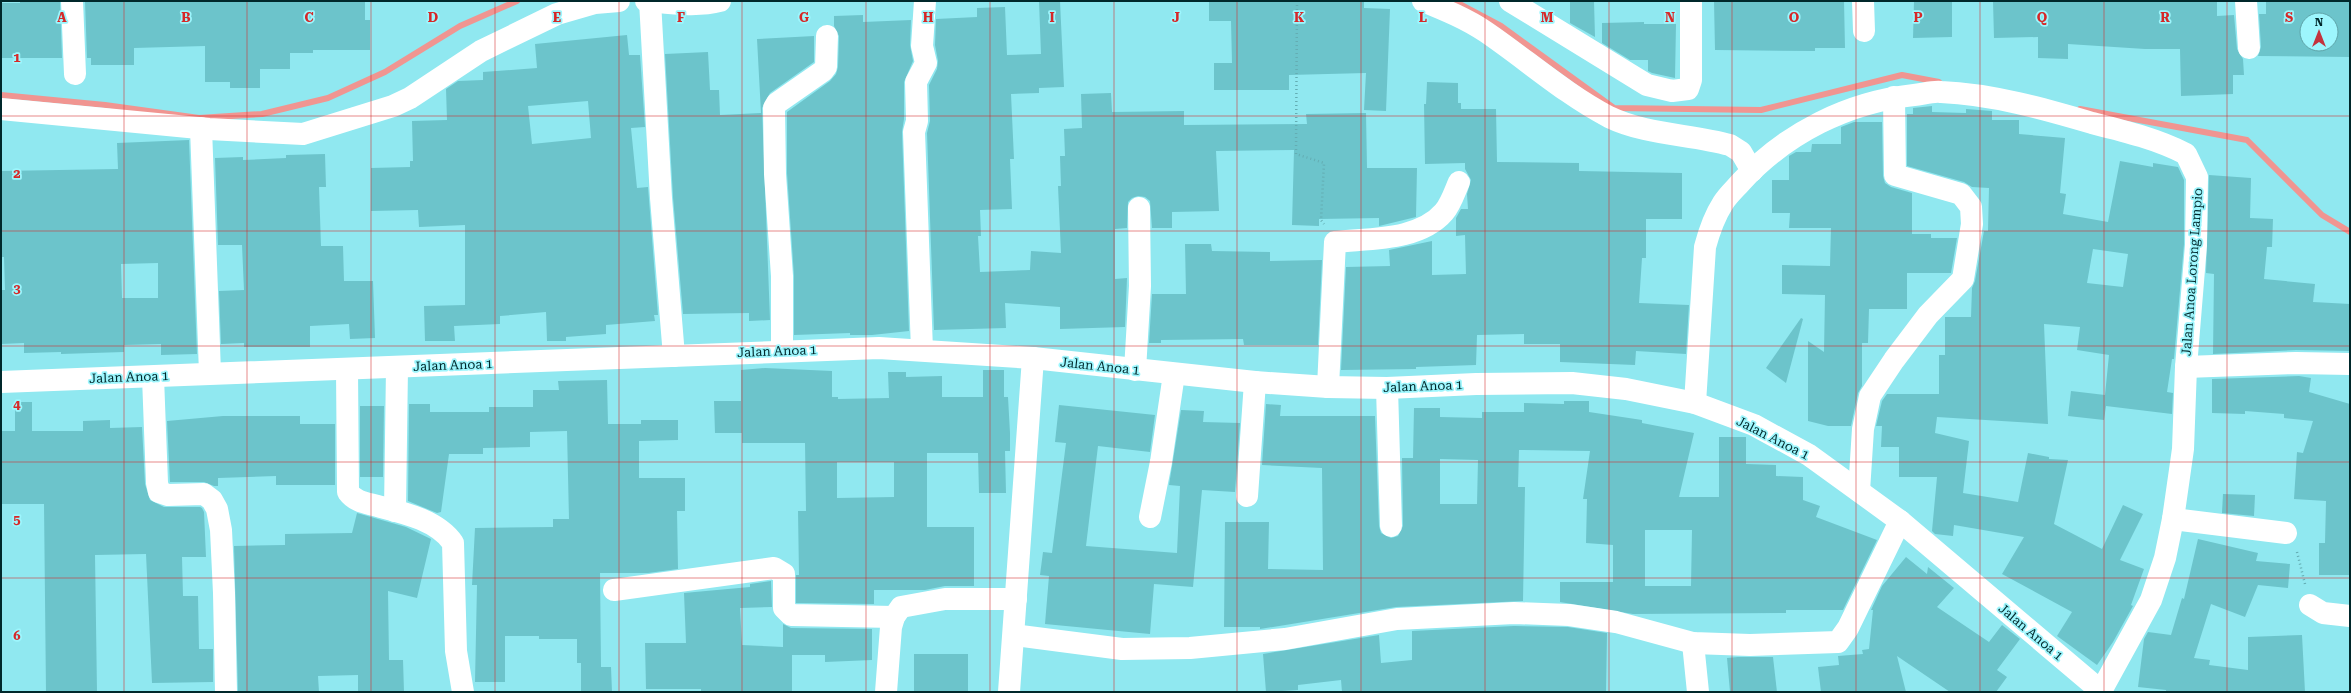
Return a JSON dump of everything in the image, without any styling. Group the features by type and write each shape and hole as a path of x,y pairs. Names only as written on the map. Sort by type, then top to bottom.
{"street":[{"path":"72,1 75,74"},
{"path":"1,109 201,128 294,134 336,125 393,106 410,98 481,51 557,14 595,3 619,1"},
{"path":"646,1 711,4 720,1"},
{"path":"650,1 661,198 674,356"},
{"path":"922,350 914,132 917,121 916,82 926,63 922,46 925,1"},
{"path":"932,1 944,1"},
{"path":"1423,1 1460,17 1485,32 1590,106 1609,117 1641,128 1730,145 1741,152 1752,171"},
{"path":"1510,1 1647,85 1677,91 1688,89 1691,80 1691,1"},
{"path":"1863,1 1864,31"},
{"path":"2246,1 2249,48"},
{"path":"782,351 782,276 775,174 774,108 777,103 823,72 826,67 827,36"},
{"name":"Jalan Anoa Lorong Lampio","path":"1695,403 1705,247 1712,223 1723,202 1752,171 1786,141 1811,126 1867,104 1894,97 1941,92 1991,98 2050,111 2167,144 2186,154 2196,170 2198,190 2196,245 2186,367 2183,449 2173,519 2165,558 2151,600 2101,691"},
{"path":"1859,491 1863,429 1870,396 1894,360 1928,315 1963,279 1972,224 1971,207 1961,194 1895,175 1894,97"},
{"path":"201,128 210,373"},
{"path":"1328,387 1334,242 1418,231 1435,221 1445,211 1459,182"},
{"path":"1135,370 1140,286 1139,208"},
{"name":"Jalan Anoa 1","path":"1,382 153,377 210,373 347,370 879,348 1033,358 1255,382 1328,387 1387,388 1476,384 1572,383 1626,389 1695,403 1754,425 1809,455 1900,521 2101,691"},
{"path":"1009,692 1033,358"},
{"path":"2186,367 2296,363 2350,364"},
{"path":"395,511 397,367"},
{"path":"347,370 348,492 357,501 395,511 430,524 446,533 453,542 456,651 463,692"},
{"path":"1150,517 1162,462 1174,374"},
{"path":"153,377 157,483 160,492 168,495 204,494 212,500 217,509 221,530 226,692"},
{"path":"1247,496 1255,382"},
{"path":"1387,388 1391,526"},
{"path":"2173,519 2286,532"},
{"path":"1014,635 1122,649 1190,648 1285,639 1397,619 1514,613 1570,615 1616,622 1692,643 1750,646 1838,642 1848,628 1900,521"},
{"path":"614,590 774,568 784,574 784,608 791,615 894,617"},
{"path":"886,692 894,617 901,606 944,599 1016,599"},
{"path":"2310,605 2323,613 2350,616"},
{"path":"1692,643 1698,692"}],"path":[{"path":"1297,1 1296,154 1324,163 1321,220 1334,242"},
{"path":"2286,532 2298,555 2310,605"}],"building":[{"path":"20,1 60,1 62,58 1,58 1,3 20,3"},
{"path":"85,1 365,1 365,20 370,20 370,50 313,50 313,53 290,53 290,69 260,69 260,88 230,88 230,82 205,82 205,46 134,48 134,65 91,65 91,58 87,58"},
{"path":"1039,1 1060,1 1064,87 1039,88 1039,93 1011,94 1014,159 1010,159 1012,209 980,210 981,236 978,236 980,272 1030,270 1031,251 1061,253 1058,186 1061,186 1060,156 1065,156 1064,129 1082,128 1081,94 1111,93 1112,112 1184,111 1184,125 1307,124 1306,114 1366,113 1367,168 1417,168 1416,217 1379,226 1379,218 1319,219 1319,226 1292,225 1294,150 1216,151 1219,211 1172,212 1172,228 1152,228 1150,201 1145,197 1138,196 1132,198 1128,202 1127,228 1115,229 1115,279 1127,278 1125,327 1060,329 1060,307 1005,303 1006,328 934,330 927,133 930,121 929,85 937,69 938,61 935,45 936,19 977,17 977,8 1005,7 1007,55 1041,54"},
{"path":"1209,1 1364,1 1364,8 1390,9 1386,111 1364,110 1366,73 1289,75 1289,90 1214,90 1214,63 1232,63 1231,21 1209,21"},
{"path":"1570,1 1594,1 1595,37 1570,23"},
{"path":"1714,1 1844,1 1845,48 1815,48 1815,51 1715,50"},
{"path":"1914,1 1952,1 1952,37 1913,38"},
{"path":"1993,1 2217,1 2217,16 2234,15 2237,49 2243,59 2244,75 2233,75 2233,94 2181,96 2180,49 2145,49 2068,44 2068,59 2038,58 2038,37 1994,38"},
{"path":"2266,1 2350,1 2350,57 2258,56 2261,47 2259,14 2266,14"},
{"path":"863,15 863,22 911,20 910,45 913,61 904,82 904,119 902,132 909,331 872,335 850,335 850,333 794,335 794,276 787,173 787,112 830,81 836,74 838,67 839,36 834,26 834,16"},
{"path":"1644,22 1644,24 1676,24 1675,78 1652,73 1648,71 1648,60 1630,60 1602,43 1602,23"},
{"path":"627,35 629,55 640,55 645,127 631,128 637,188 648,187 658,315 654,315 655,321 606,325 606,334 566,337 566,341 547,341 546,312 500,316 500,324 454,326 455,341 425,341 424,306 465,305 465,225 419,227 418,210 371,211 371,168 410,167 410,161 413,161 412,121 447,120 446,89 458,81 483,80 483,72 537,68 535,44","holes":["588,101 591,138 532,144 528,106"]},
{"path":"814,36 814,62 770,93 762,108 770,320 749,321 749,313 683,314 673,197 665,54 708,52 710,90 719,90 720,115 761,113 757,39"},
{"path":"1427,82 1458,83 1458,103 1461,103 1461,109 1496,109 1497,162 1579,163 1579,171 1682,173 1682,219 1646,219 1646,258 1642,258 1639,303 1689,305 1686,354 1636,351 1635,365 1560,362 1560,344 1524,344 1524,334 1477,335 1476,365 1416,367 1416,369 1341,370 1346,267 1390,266 1389,250 1432,241 1432,275 1466,274 1465,235 1456,236 1456,218 1461,209 1468,209 1467,194 1471,180 1465,169 1465,163 1425,164 1424,104 1426,104"},
{"path":"1932,106 1932,112 1966,113 1966,109 1992,111 1992,120 2019,120 2019,134 2065,138 2060,193 2066,194 2063,214 2108,222 2120,161 2153,167 2153,163 2178,167 2184,180 2184,244 2174,359 2172,359 2167,392 2173,393 2172,414 2106,406 2104,420 2068,416 2071,391 2105,395 2109,355 2077,350 2080,327 2044,324 2048,424 1937,417 1935,433 1969,441 1963,493 2018,502 2028,453 2049,457 2049,459 2068,460 2054,524 2102,549 2123,505 2143,514 2120,560 2144,569 2131,605 2133,606 2113,642 2097,665 2057,636 2072,612 2002,574 2024,537 1954,525 1953,536 1935,534 1932,531 1937,477 1899,477 1899,447 1881,447 1882,426 1876,426 1882,401 1887,394 1939,394 1939,355 1945,355 1945,317 1971,317 1972,288 1975,281 1984,231 1988,231 1989,188 1972,187 1964,182 1907,166 1907,114 1913,114 1913,108","holes":["2093,249 2128,254 2123,287 2087,283"]},
{"path":"1854,122 1882,122 1883,176 1885,183 1891,187 1912,193 1912,234 1931,234 1931,238 1957,238 1951,273 1907,273 1907,309 1869,309 1868,343 1862,343 1862,386 1858,393 1851,426 1828,426 1808,421 1808,341 1824,352 1825,295 1782,294 1782,265 1830,266 1831,228 1789,228 1790,213 1772,213 1772,180 1789,180 1789,156 1796,152 1811,152 1812,144 1841,144 1841,127"},
{"path":"189,140 197,354 161,355 161,344 124,345 124,352 61,354 61,352 24,353 24,343 1,344 1,290 5,290 4,257 1,257 1,171 118,169 117,143","holes":["158,263 158,298 122,298 121,264"]},
{"path":"325,154 326,187 319,187 321,246 343,246 344,281 373,281 375,338 350,339 349,324 310,326 310,347 244,347 244,343 221,344 219,291 244,290 242,245 218,245 215,158 243,157 243,160 286,158 286,155"},
{"path":"2209,175 2251,178 2250,218 2273,219 2272,247 2267,247 2264,279 2315,284 2313,302 2350,304 2349,351 2296,350 2213,354 2214,274 2206,273"},
{"path":"1185,244 1211,244 1212,251 1270,252 1270,261 1322,260 1318,345 1244,345 1243,339 1161,340 1161,343 1149,343 1152,294 1186,294"},
{"path":"1801,318 1803,319 1786,383 1766,368"},
{"path":"765,368 832,371 832,397 838,397 838,399 889,398 888,372 906,372 906,377 942,376 942,397 983,397 983,370 1004,370 1004,397 1008,397 1010,433 1010,451 1005,451 1006,493 979,493 978,453 927,453 927,527 974,527 974,586 945,586 925,590 874,590 874,604 796,603 796,575 799,575 798,511 806,511 805,443 742,443 742,433 715,433 714,401 741,401 741,370","holes":["837,462 894,462 894,497 837,498"]},
{"path":"2299,376 2311,378 2309,392 2350,404 2350,575 2319,575 2319,543 2325,543 2326,501 2294,499 2297,452 2303,453 2313,421 2284,418 2284,414 2245,411 2245,414 2212,413 2212,379"},
{"path":"607,380 608,424 641,424 641,420 678,420 678,440 639,441 639,478 685,478 685,511 677,511 678,569 648,573 600,573 601,667 611,667 612,692 581,692 581,663 577,663 577,639 539,639 539,636 505,636 505,682 475,682 477,585 472,585 475,528 553,527 553,519 569,519 567,431 530,432 530,447 483,448 483,454 449,454 441,512 437,513 408,501 409,404 430,404 430,412 489,412 489,407 533,407 533,390 559,390 558,381"},
{"path":"1564,401 1589,401 1589,412 1642,420 1642,423 1694,433 1679,497 1719,497 1719,437 1746,437 1746,464 1776,465 1776,476 1803,477 1803,500 1820,506 1816,517 1877,540 1843,610 1786,610 1786,613 1633,614 1560,602 1560,582 1613,582 1613,545 1586,543 1587,499 1583,499 1590,451 1519,450 1518,487 1525,487 1523,601 1396,607 1260,629 1260,627 1224,627 1225,522 1269,522 1268,569 1323,570 1322,468 1262,465 1266,404 1281,405 1280,416 1375,416 1379,526 1381,533 1391,538 1398,536 1403,526 1402,458 1413,458 1414,408 1440,408 1440,417 1482,418 1482,412 1524,412 1524,403 1564,404","holes":["1440,459 1478,460 1477,504 1440,504","1645,530 1692,530 1691,586 1645,586"]},
{"path":"15,402 32,402 32,431 83,431 83,421 110,420 110,428 142,427 145,484 150,500 164,507 202,508 204,512 206,557 182,557 183,596 198,596 199,649 213,649 213,682 152,683 146,554 95,555 97,692 46,692 44,504 1,504 1,431 15,431"},
{"path":"1059,405 1155,415 1150,452 1098,446 1086,546 1177,553 1180,486 1169,485 1181,410 1204,411 1203,422 1240,423 1235,492 1202,490 1193,587 1154,584 1150,634 1045,624 1049,576 1040,575 1043,552 1052,553 1066,443 1055,442"},
{"path":"360,406 384,406 383,477 360,477"},
{"path":"223,416 300,416 300,424 335,424 335,485 276,485 276,476 218,478 218,486 204,482 170,482 167,421"},
{"path":"2223,494 2255,495 2254,516 2222,513"},
{"path":"357,513 406,527 431,539 417,598 388,591 389,660 403,660 404,692 358,692 358,675 318,676 319,692 238,692 234,546 285,545 285,534 352,533"},
{"path":"2198,539 2258,553 2256,561 2290,564 2288,588 2258,585 2245,617 2211,604 2194,658 2210,660 2209,665 2248,670 2248,637 2302,635 2305,692 2166,692 2166,690 2138,687 2144,639 2148,632 2171,635 2182,598 2184,599"},
{"path":"1906,557 1927,574 1928,567 1954,588 1937,607 1989,642 2002,625 2020,639 1997,670 2007,677 1996,692 1950,692 1897,656 1906,692 1821,692 1818,667 1839,665 1838,656 1863,654 1862,650 1869,649 1873,610 1871,610 1882,586"},
{"path":"771,581 772,607 740,608 742,645 783,647 783,624 791,628 872,629 872,660 825,662 825,655 792,655 792,692 701,692 701,689 646,689 645,643 686,643 684,593 750,587 750,584"},
{"path":"1514,626 1568,627 1607,633 1606,692 1342,692 1341,680 1298,685 1298,690 1266,692 1263,654 1379,635 1381,663 1412,660 1412,631"},
{"path":"914,654 968,654 968,691 914,692"},
{"path":"1773,657 1777,692 1730,692 1727,658"}],"waterway":[{"path":"1,95 105,105 199,118 262,114 328,98 385,72 460,26 517,1"},
{"path":"1454,1 1501,26 1614,108 1761,110 1902,75 1939,82"},
{"path":"2080,109 2247,140 2322,215 2350,232"}]}
